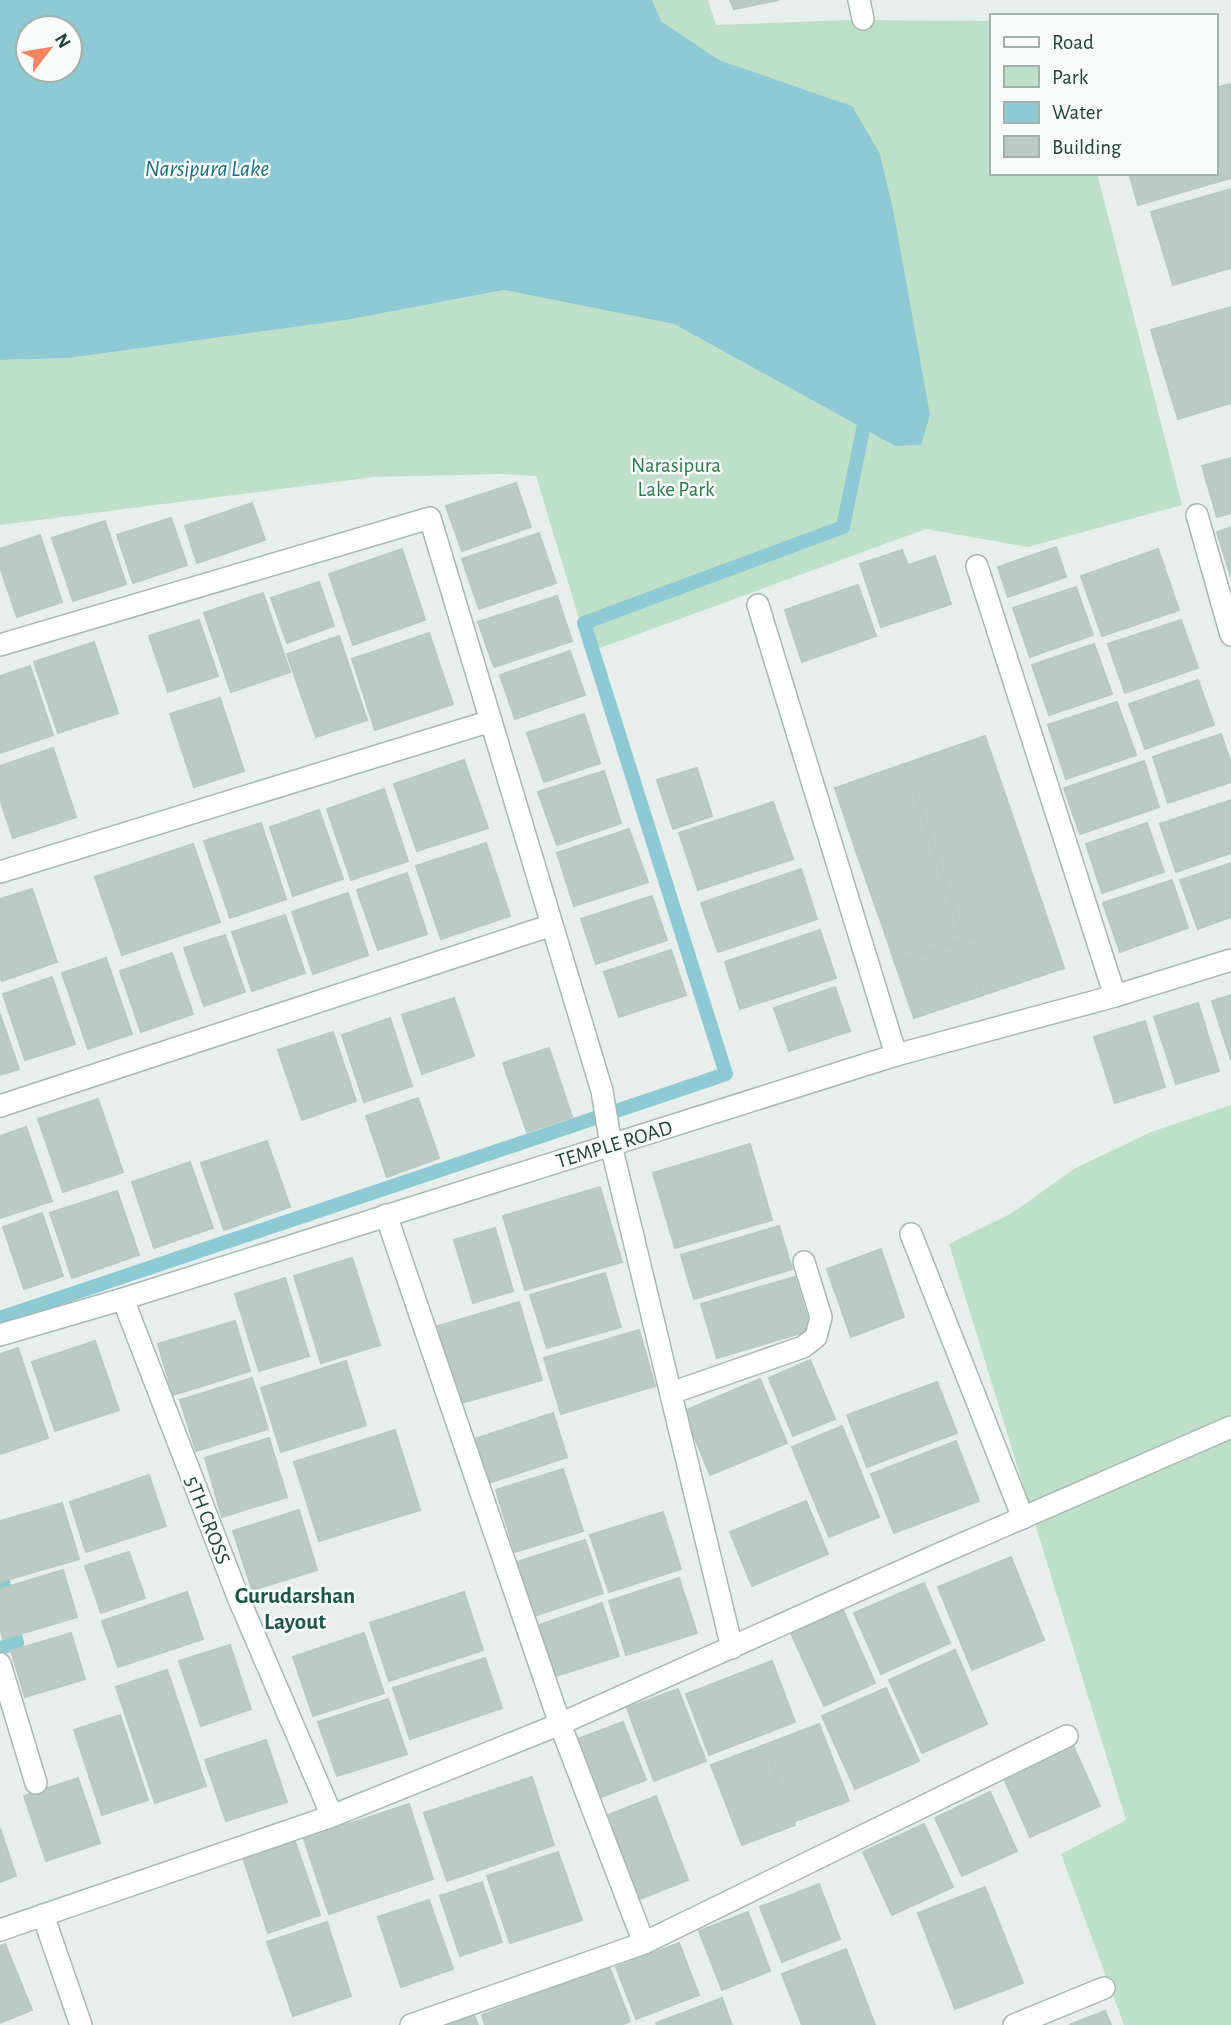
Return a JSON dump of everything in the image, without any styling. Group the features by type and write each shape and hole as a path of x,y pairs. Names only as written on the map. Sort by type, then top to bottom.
{"street":[{"path":"1197,515 1231,635"},
{"path":"0,645 430,518 602,1091 610,1138 733,1647"},
{"path":"977,566 1115,996"},
{"path":"758,605 896,1055"},
{"path":"0,873 491,721"},
{"path":"0,1106 552,925"},
{"name":"TEMPLE ROAD","path":"0,1335 123,1299 386,1215 610,1138 896,1055 1115,996 1231,960"},
{"path":"386,1215 560,1724 644,1943"},
{"path":"911,1234 1023,1518"},
{"path":"671,1393 803,1348 816,1337 821,1317 804,1262"},
{"name":"5TH CROSS","path":"123,1299 237,1597 332,1816"},
{"path":"0,1930 332,1816 560,1724 1230,1429"},
{"path":"1,1667 36,1783"},
{"path":"411,2025 644,1943 1067,1736"},
{"path":"43,1915 81,2025"},
{"path":"1014,2025 1104,1988"}],"green space":[{"name":"Narasipura Lake Park","path":"652,0 708,0 716,25 846,20 990,21 990,175 1098,175 1182,505 1028,547 926,529 589,652 536,476 503,474 374,477 0,525 0,360 69,358 346,320 504,290 674,324 895,446 852,106 719,60 661,21"},
{"path":"1231,1105 1231,2025 1124,2025 1061,1854 1126,1820 949,1244 1012,1213 1074,1169 1151,1132"}],"water":[{"name":"Narsipura Lake","path":"0,0 652,0 661,21 719,60 852,106 880,154 894,214 930,415 921,445 895,446 674,324 504,290 346,320 69,358 0,360"}],"building":[{"path":"730,0 779,0 734,9"},
{"path":"1231,84 1231,178 1138,205 1130,175 1217,175 1217,88"},
{"path":"1231,189 1231,268 1173,285 1151,212"},
{"path":"1231,307 1231,403 1178,419 1151,330"},
{"path":"1231,458 1231,513 1217,517 1202,466"},
{"path":"516,483 531,527 462,551 446,506"},
{"path":"252,503 265,540 197,563 185,526"},
{"path":"171,518 187,565 133,583 117,535"},
{"path":"105,521 126,584 73,601 52,538"},
{"path":"1231,527 1231,577 1217,532"},
{"path":"539,533 556,583 479,609 462,559"},
{"path":"40,535 62,602 17,617 0,567 0,549"},
{"path":"1056,547 1066,577 1008,597 998,567"},
{"path":"402,549 425,620 353,645 329,574"},
{"path":"1158,549 1179,610 1102,636 1081,576"},
{"path":"902,550 908,565 935,556 951,604 881,627 860,564"},
{"path":"319,582 334,626 287,643 271,598"},
{"path":"858,585 876,636 802,662 785,610"},
{"path":"1076,587 1093,635 1030,657 1013,608"},
{"path":"263,593 290,672 231,692 204,613"},
{"path":"557,596 572,641 494,667 478,622"},
{"path":"199,620 218,676 168,692 149,636"},
{"path":"1181,620 1198,668 1125,693 1108,644"},
{"path":"429,633 453,704 375,730 352,659"},
{"path":"339,636 367,720 316,737 287,654"},
{"path":"94,642 118,713 58,733 34,662"},
{"path":"1094,644 1112,694 1049,715 1032,665"},
{"path":"570,651 585,695 515,719 500,675"},
{"path":"30,666 53,735 0,753 0,676"},
{"path":"1198,680 1214,725 1145,749 1129,704"},
{"path":"220,698 244,771 194,787 170,714"},
{"path":"1117,702 1136,755 1066,779 1048,725"},
{"path":"584,714 600,763 544,782 527,733"},
{"path":"1221,734 1231,763 1231,782 1168,803 1153,757"},
{"path":"985,736 1009,806 928,833 904,764"},
{"path":"53,748 76,817 13,838 0,799 0,766"},
{"path":"464,760 488,828 417,851 394,784"},
{"path":"1144,761 1159,807 1080,834 1064,788"},
{"path":"904,764 928,833 858,857 835,788"},
{"path":"697,768 712,816 673,829 657,780"},
{"path":"604,771 621,823 557,845 538,792"},
{"path":"384,789 408,861 351,880 327,809"},
{"path":"1231,800 1231,853 1176,872 1160,824"},
{"path":"773,802 793,859 698,890 679,833"},
{"path":"1009,806 1029,865 948,893 928,833"},
{"path":"319,810 343,879 293,896 270,827"},
{"path":"261,823 286,899 230,918 204,841"},
{"path":"1147,823 1164,872 1102,893 1086,844"},
{"path":"629,829 648,882 574,906 557,853"},
{"path":"928,833 948,893 879,916 858,857"},
{"path":"486,843 510,916 441,939 416,866"},
{"path":"193,844 220,922 122,955 95,877"},
{"path":"1231,863 1231,917 1198,929 1180,880"},
{"path":"1029,865 1045,912 965,940 948,893"},
{"path":"801,869 817,919 718,952 701,903"},
{"path":"407,873 427,934 378,950 357,890"},
{"path":"1172,880 1188,928 1120,952 1103,903"},
{"path":"32,889 57,962 2,981 0,899"},
{"path":"348,893 368,955 313,974 292,912"},
{"path":"948,893 965,940 895,963 879,916"},
{"path":"652,896 667,940 596,964 581,919"},
{"path":"1045,912 1064,968 983,995 965,940"},
{"path":"285,915 305,973 252,991 232,932"},
{"path":"820,930 836,978 740,1009 725,962"},
{"path":"225,935 245,992 204,1006 184,948"},
{"path":"965,940 983,995 914,1018 895,963"},
{"path":"671,950 686,995 619,1017 604,972"},
{"path":"172,953 193,1014 141,1032 120,971"},
{"path":"106,958 132,1034 88,1049 62,973"},
{"path":"52,977 75,1044 25,1060 3,994"},
{"path":"835,987 850,1031 789,1051 774,1008"},
{"path":"1231,995 1231,1060 1212,1001"},
{"path":"454,998 474,1056 422,1074 402,1015"},
{"path":"1198,1003 1219,1071 1176,1084 1154,1017"},
{"path":"0,1014 19,1069 0,1075"},
{"path":"390,1018 412,1086 364,1102 342,1035"},
{"path":"1145,1021 1165,1087 1115,1103 1094,1037"},
{"path":"333,1032 356,1101 302,1120 278,1050"},
{"path":"549,1048 572,1117 527,1132 503,1063"},
{"path":"418,1098 439,1158 387,1177 366,1116"},
{"path":"98,1099 123,1172 63,1192 38,1119"},
{"path":"26,1127 52,1201 0,1218 0,1136"},
{"path":"267,1141 290,1207 224,1230 201,1163"},
{"path":"750,1144 772,1220 675,1248 653,1173"},
{"path":"190,1162 213,1228 154,1248 132,1182"},
{"path":"600,1187 622,1262 525,1290 503,1216"},
{"path":"117,1191 139,1255 72,1278 50,1213"},
{"path":"42,1213 63,1276 24,1289 3,1227"},
{"path":"779,1226 792,1269 694,1299 681,1255"},
{"path":"495,1228 513,1291 473,1303 454,1240"},
{"path":"881,1249 904,1317 851,1337 827,1269"},
{"path":"352,1258 380,1345 321,1363 294,1276"},
{"path":"605,1273 621,1327 547,1348 530,1295"},
{"path":"795,1277 811,1330 717,1358 701,1304"},
{"path":"285,1278 309,1356 259,1371 235,1294"},
{"path":"519,1302 542,1380 458,1404 435,1327"},
{"path":"235,1321 250,1371 173,1395 158,1344"},
{"path":"639,1330 655,1386 561,1414 544,1358"},
{"path":"95,1341 119,1410 55,1431 32,1362"},
{"path":"18,1348 48,1438 0,1454 0,1354"},
{"path":"810,1360 835,1419 793,1436 769,1378"},
{"path":"346,1361 366,1425 281,1452 261,1388"},
{"path":"252,1378 268,1429 196,1451 180,1400"},
{"path":"760,1379 787,1443 710,1475 684,1411"},
{"path":"937,1382 957,1433 867,1467 847,1415"},
{"path":"553,1413 567,1457 486,1484 472,1440"},
{"path":"842,1426 879,1517 829,1537 792,1447"},
{"path":"395,1430 420,1510 319,1541 294,1462"},
{"path":"269,1438 287,1497 222,1517 205,1458"},
{"path":"956,1441 979,1501 894,1533 871,1474"},
{"path":"563,1469 583,1531 515,1552 496,1490"},
{"path":"149,1475 166,1526 86,1552 70,1502"},
{"path":"806,1501 828,1554 752,1586 730,1532"},
{"path":"62,1503 79,1559 0,1582 0,1521"},
{"path":"299,1510 317,1570 252,1590 233,1531"},
{"path":"663,1512 681,1569 609,1592 590,1535"},
{"path":"585,1540 603,1593 531,1617 514,1563"},
{"path":"129,1552 145,1598 101,1613 85,1566"},
{"path":"1011,1557 1044,1640 972,1670 938,1587"},
{"path":"63,1570 77,1617 3,1639 0,1627 0,1589"},
{"path":"679,1578 697,1633 626,1655 609,1601"},
{"path":"924,1583 950,1643 881,1674 854,1613"},
{"path":"187,1592 203,1639 118,1667 102,1621"},
{"path":"464,1592 483,1650 389,1681 370,1623"},
{"path":"602,1603 619,1656 556,1676 539,1625"},
{"path":"843,1610 875,1683 824,1706 791,1633"},
{"path":"71,1633 85,1679 25,1697 11,1651"},
{"path":"364,1633 384,1693 313,1716 293,1657"},
{"path":"230,1645 251,1709 201,1726 179,1661"},
{"path":"955,1650 987,1724 922,1753 889,1680"},
{"path":"485,1658 502,1708 410,1739 393,1688"},
{"path":"772,1661 795,1722 709,1755 686,1694"},
{"path":"167,1670 206,1786 155,1803 116,1687"},
{"path":"886,1688 919,1761 855,1789 822,1716"},
{"path":"678,1689 706,1761 654,1781 627,1708"},
{"path":"388,1699 407,1754 337,1776 318,1722"},
{"path":"120,1715 148,1800 102,1815 74,1730"},
{"path":"623,1722 646,1780 596,1799 574,1740"},
{"path":"819,1724 849,1801 793,1822 764,1745"},
{"path":"266,1740 287,1802 226,1821 205,1760"},
{"path":"1072,1743 1100,1806 1030,1837 1002,1774"},
{"path":"764,1745 795,1825 742,1845 711,1765"},
{"path":"532,1777 554,1845 447,1881 424,1813"},
{"path":"78,1778 100,1843 46,1861 24,1796"},
{"path":"990,1792 1017,1851 962,1876 935,1818"},
{"path":"656,1796 688,1880 635,1901 603,1817"},
{"path":"409,1804 433,1879 329,1914 304,1839"},
{"path":"924,1824 953,1887 892,1915 863,1852"},
{"path":"0,1828 16,1876 0,1882"},
{"path":"295,1841 320,1915 268,1933 243,1858"},
{"path":"558,1852 582,1920 510,1943 487,1876"},
{"path":"482,1882 502,1942 460,1956 440,1896"},
{"path":"819,1884 840,1939 782,1962 760,1907"},
{"path":"985,1887 1023,1983 955,2009 918,1913"},
{"path":"429,1900 453,1969 401,1987 378,1917"},
{"path":"748,1912 770,1971 722,1990 699,1931"},
{"path":"327,1922 351,1996 293,2016 267,1942"},
{"path":"679,1943 699,1995 636,2019 616,1967"},
{"path":"5,1944 32,2010 0,2023 0,1946"},
{"path":"846,1949 875,2025 802,2025 782,1974"},
{"path":"609,1966 630,2021 621,2025 485,2025 482,2015"},
{"path":"722,1998 732,2025 656,2023"},
{"path":"1105,2011 1111,2025 1069,2025"},
{"path":"474,2015 478,2025 448,2025"}],"waterway":[{"path":"0,1318 726,1074 584,623 843,527 867,410"},
{"path":"0,1568 17,1643 0,1648"}],"district":[{"name":"Gurudarshan Layout","path":"295,1608"}]}
